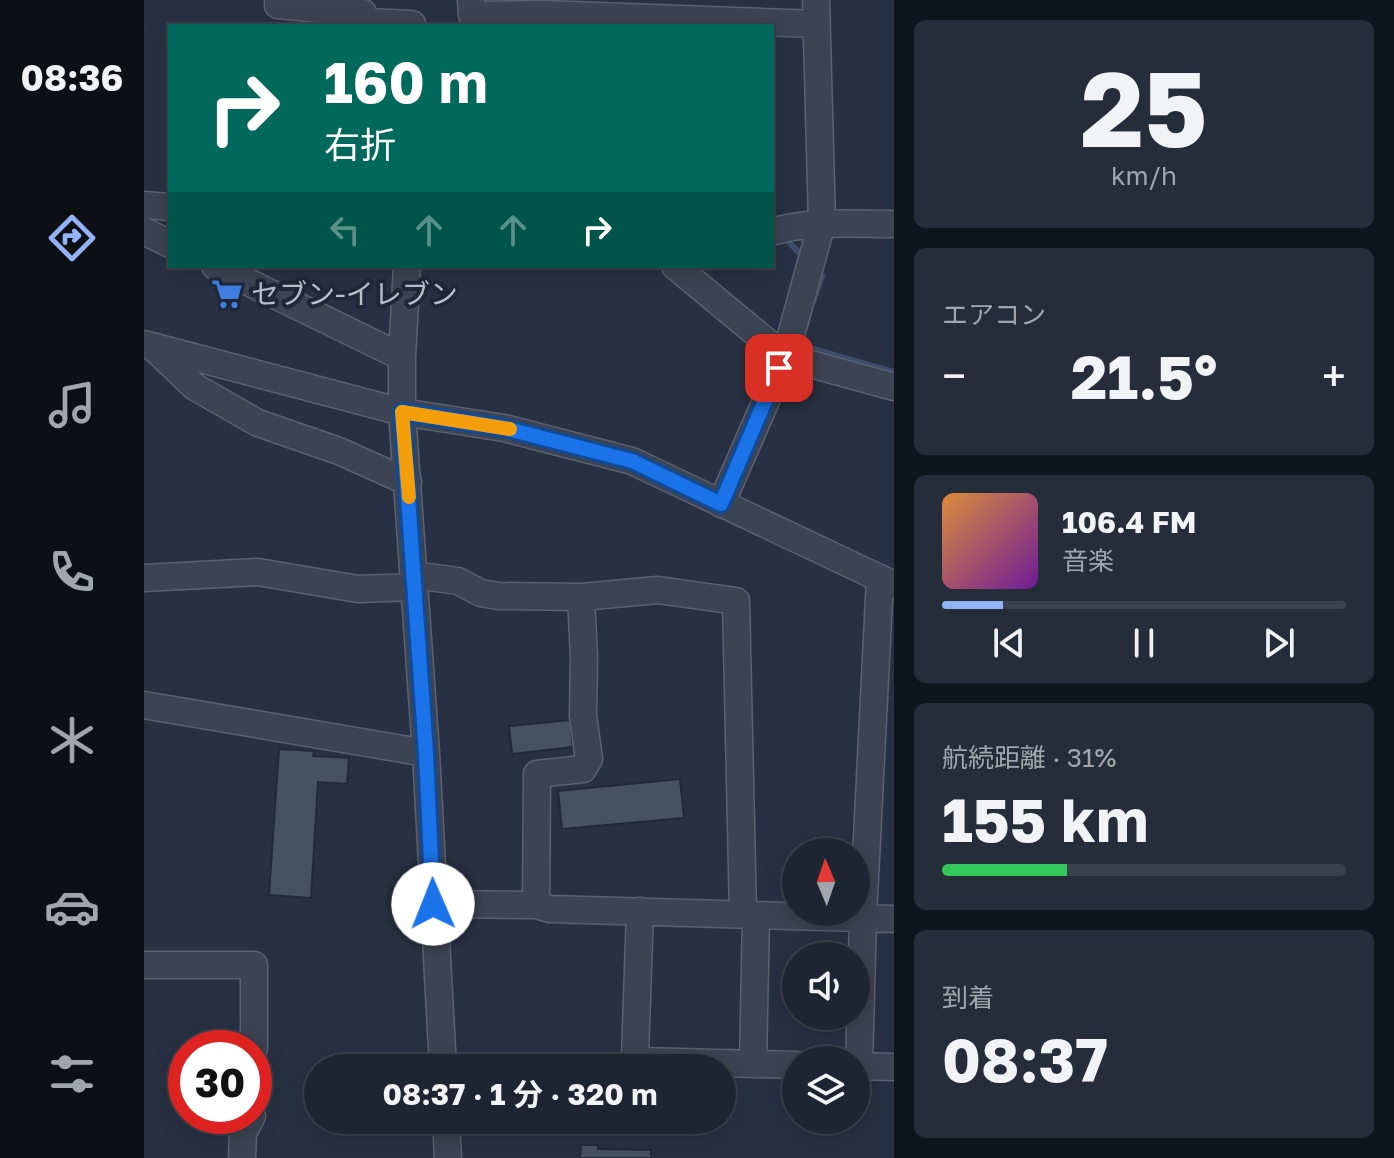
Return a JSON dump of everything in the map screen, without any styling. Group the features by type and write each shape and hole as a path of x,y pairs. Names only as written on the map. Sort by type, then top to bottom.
{"street":[{"path":"278,0 278,5 363,13 367,22 412,17"},
{"path":"471,0 472,15 816,12 822,223 785,357 721,504"},
{"path":"144,205 168,207"},
{"path":"779,230 822,223 894,224"},
{"path":"144,231 168,243"},
{"path":"219,268 402,357"},
{"path":"407,268 402,412 426,753 442,1054"},
{"path":"677,268 785,357 894,387"},
{"path":"148,346 402,412 504,428 632,461 887,582 869,838"},
{"path":"148,346 195,387 258,423 339,451 408,482"},
{"path":"144,578 258,572 358,589 414,581 458,581 481,593 498,596 581,597 658,590 736,601 750,914 753,1064"},
{"path":"536,905 537,774 583,769 589,759 583,716 581,597"},
{"path":"144,705 426,753"},
{"path":"433,904 782,915"},
{"path":"640,911 635,1055 643,1061 782,1065"},
{"path":"870,918 894,919"},
{"path":"859,1046 863,926"},
{"path":"144,965 254,965 254,1030"},
{"path":"870,1066 894,1067"},
{"path":"242,1158 243,1134"},
{"path":"447,1134 448,1158"}],"building":[{"path":"570,720 573,747 512,754 509,726"},
{"path":"279,749 314,751 313,756 349,758 347,784 318,782 311,898 269,895"},
{"path":"680,779 684,818 562,829 558,791"},
{"path":"581,1145 598,1145 598,1149 651,1150 651,1158 580,1158"}],"waterway":[{"path":"785,238 805,259"},
{"path":"813,302 822,276 818,272"},
{"path":"801,340 799,345 894,372"}],"slow traffic":[{"path":"409,497 402,412 510,429"}],"place":[{"name":"セブン-イレブン","path":"227,294"}],"route":[{"path":"433,904 426,753 402,412 504,428 632,461 721,504 779,368"}]}
